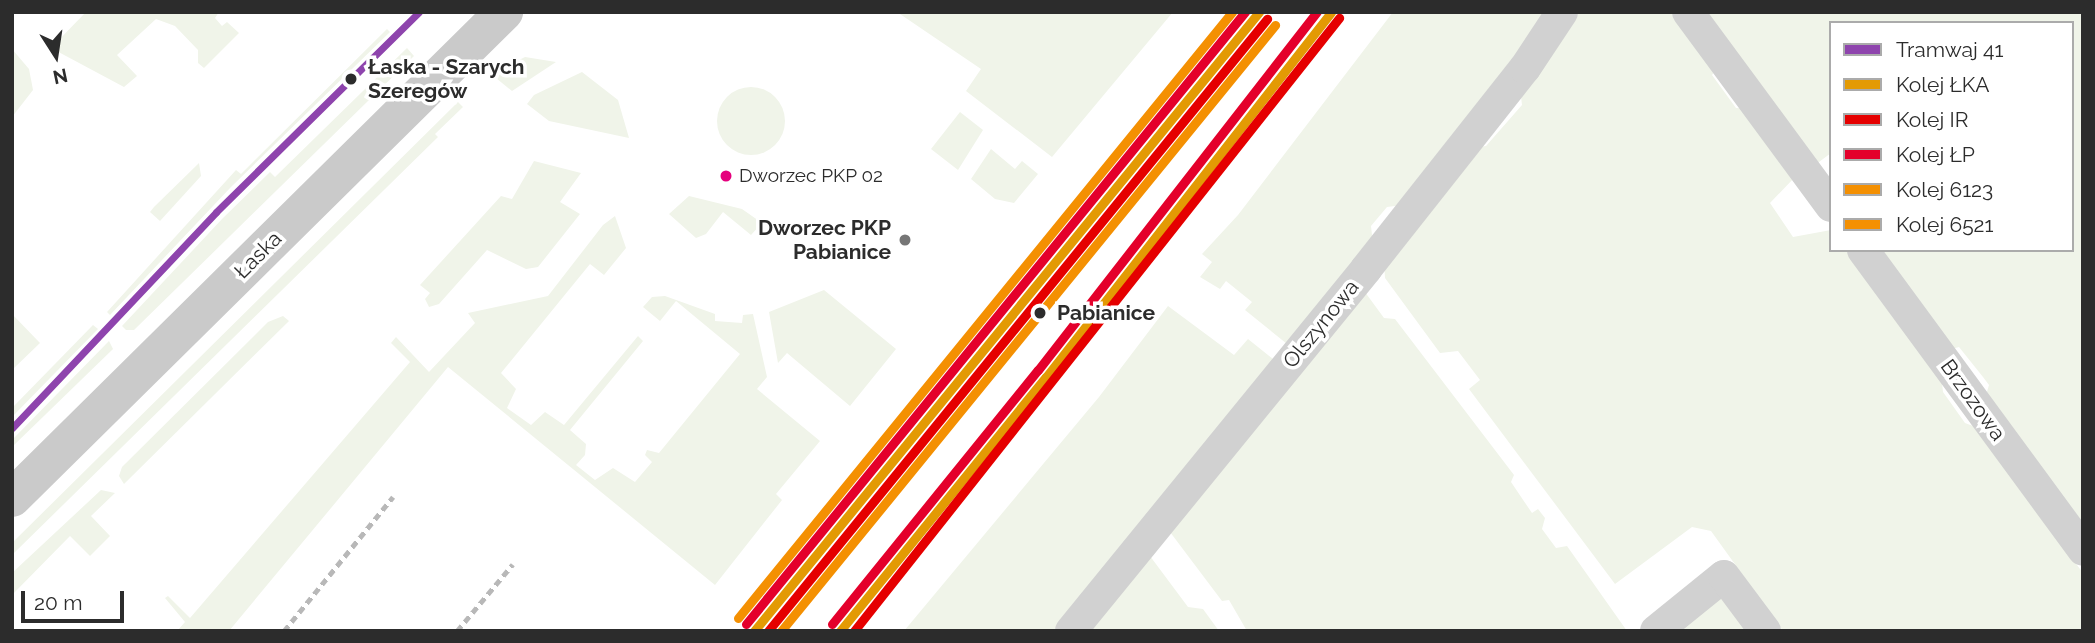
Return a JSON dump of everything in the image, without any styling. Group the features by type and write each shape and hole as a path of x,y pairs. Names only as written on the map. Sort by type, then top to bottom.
{"main road":[{"name":"Łaska","path":"12,498 504,12"}],"street":[{"name":"Olszynowa","path":"1071,631 1374,259 1525,68 1562,12"},
{"path":"1688,12 1829,203"},
{"name":"Brzozowa","path":"1864,252 2083,550"},
{"path":"1656,631 1724,576 1765,631"}],"shaded area":[{"path":"86,12 219,12 215,18 222,26 227,22 239,33 204,68 198,63 198,50 175,26 156,19 117,55 137,76 124,87 51,48"},
{"path":"897,12 1173,12 1052,157 966,91 981,69"},
{"path":"1393,12 1550,12 1403,205 1387,207 1371,226 1373,244 1292,348 1245,310 1252,302 1226,281 1220,289 1200,277 1212,262 1202,254 1238,215"},
{"path":"1574,12 1673,12 1717,69 1712,75 1736,108 1747,108 1796,176 1770,203 1793,237 1829,230 1829,252 1847,252 1942,383 1943,392 1965,423 1973,426 2083,573 2083,631 1783,631 1711,531 1692,527 1615,584 1469,389 1480,380 1458,351 1440,353 1385,278 1384,263 1474,148 1486,146 1522,105 1521,97"},
{"path":"1704,12 2083,12 2083,526 1986,395 1989,385 1959,347 1952,349 1879,252 2074,252 2074,21 1829,21 1829,154 1815,165"},
{"path":"387,29 390,32 231,187 110,315 107,312 236,170 241,174"},
{"path":"407,48 414,56 134,330 126,330 122,326 270,172 275,177"},
{"path":"12,49 29,69 33,90 12,117"},
{"path":"525,57 556,62 512,91 491,74"},
{"path":"582,72 618,100 629,138 549,121 527,104 534,95"},
{"path":"751,87 764,90 775,97 782,108 785,121 782,134 775,145 764,152 751,155 738,152 727,145 720,134 717,121 720,108 727,97 738,90"},
{"path":"458,102 463,107 435,134 438,137 12,555 12,543"},
{"path":"960,112 983,130 958,170 931,149"},
{"path":"991,149 1015,169 1022,161 1038,174 1014,203 995,199 971,179"},
{"path":"534,161 581,173 560,202 580,214 538,267 526,269 487,250 439,304 429,307 425,299 430,293 420,285 501,196 512,199"},
{"path":"199,163 201,176 160,221 150,212"},
{"path":"689,196 742,209 762,223 751,235 723,212 706,234 696,238 669,214"},
{"path":"615,216 626,248 604,275 590,264 501,373 516,389 507,408 531,425 545,412 564,425 638,336 643,341 570,430 586,444 585,455 576,465 595,480 613,468 635,482 652,462 645,455 647,450 659,453 740,354 676,301 660,321 643,307 652,297 665,296 715,314 715,321 742,323 743,315 753,314 767,377 757,389 820,441 776,494 782,500 715,585 448,367 229,631 177,631 185,622 165,598 168,596 190,618 410,362 391,343 396,337 429,372 475,323 468,313 548,296 603,225"},
{"path":"1362,288 1384,318 1395,319 1514,475 1511,482 1532,513 1538,509 1545,518 1542,529 1556,548 1567,546 1627,631 1247,631 1229,600 1222,601 1167,528"},
{"path":"824,290 896,349 850,406 787,353 778,363 769,312"},
{"path":"1168,306 1234,355 1248,339 1278,363 1053,631 904,631 1099,397"},
{"path":"12,314 40,343 12,370"},
{"path":"283,316 289,321 124,484 119,476 122,467 268,322"},
{"path":"93,325 98,329 12,417 12,408"},
{"path":"109,341 113,349 12,447 12,440"},
{"path":"101,490 115,493 91,516 110,536 90,556 70,536 12,595 12,573"},
{"path":"1147,552 1188,607 1203,609 1219,631 1083,631"},
{"path":"1718,593 1746,631 1671,631"}],"railway":[{"path":"284,631 393,497"},
{"path":"457,631 513,564"}],"tram line":[{"name":"41","path":"12,428 216,212 419,12"}],"rail line":[{"name":"6521","path":"738,618 1232,12"},
{"name":"ŁP","path":"746,624 1245,12"},
{"name":"ŁKA","path":"754,631 1259,12"},
{"name":"ŁP","path":"832,624 1038,370 1317,12"},
{"name":"ŁKA","path":"840,631 1046,377 1331,12"},
{"name":"IR","path":"854,631 1339,18"},
{"name":"IR","path":"768,631 1267,19"},
{"name":"6123","path":"781,631 1275,25"}],"place":[{"name":"Łaska - Szarych Szeregów","path":"351,79"},
{"name":"Dworzec PKP 02","path":"726,176"},
{"name":"Dworzec PKP Pabianice","path":"905,240"},
{"name":"Pabianice","path":"1040,313"}]}
